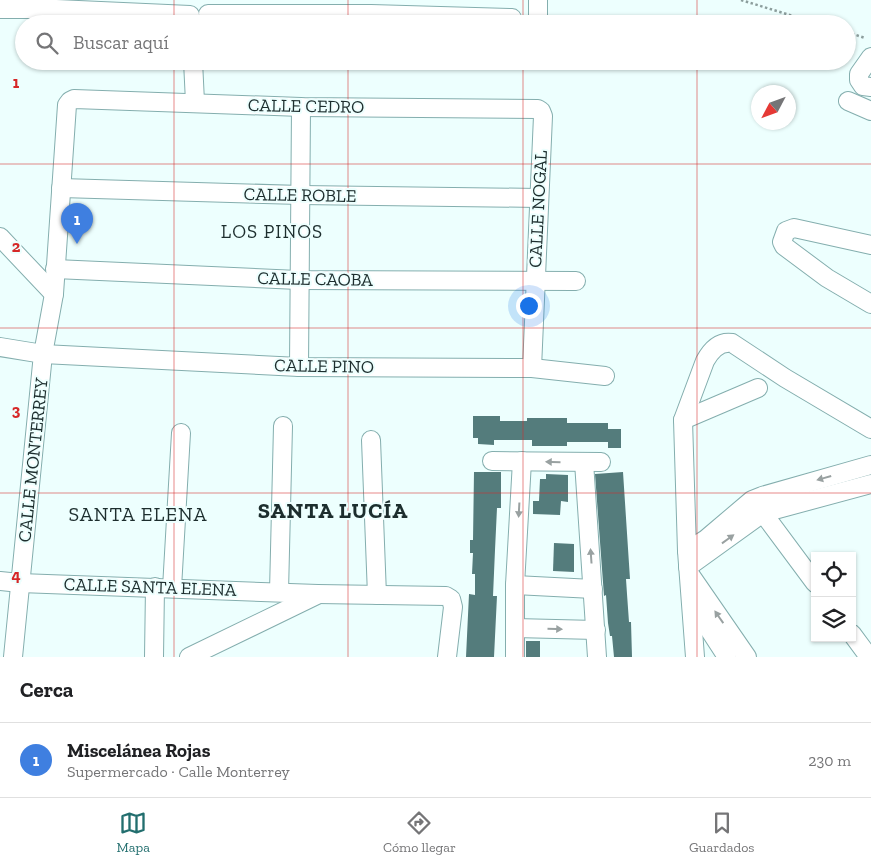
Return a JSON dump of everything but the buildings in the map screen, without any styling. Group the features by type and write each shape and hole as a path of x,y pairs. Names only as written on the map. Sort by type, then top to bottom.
{"street":[{"path":"538,0 538,15"},
{"path":"0,9 56,5 136,7 190,13"},
{"path":"208,14 279,7 369,7 461,8 497,15"},
{"path":"871,57 858,74 862,86 871,87"},
{"path":"193,70 195,102"},
{"name":"CALLE CEDRO","path":"70,100 195,102 301,107 534,108 541,111"},
{"name":"CALLE MONTERREY","path":"12,657 43,354 54,294 67,105 70,100"},
{"path":"848,101 871,111"},
{"path":"299,367 298,280 301,195 301,107"},
{"name":"CALLE NOGAL","path":"532,368 543,116 541,111"},
{"name":"CALLE ROBLE","path":"61,188 301,195 538,198"},
{"path":"871,245 794,228 786,231 782,242 784,246 827,278 871,304"},
{"path":"0,237 54,294"},
{"name":"CALLE CAOBA","path":"55,269 298,280 576,281"},
{"path":"695,657 688,564 683,420 705,361 715,347 724,342 732,343 785,378 871,429"},
{"name":"CALLE PINO","path":"0,347 43,354 299,367 532,368 605,376"},
{"path":"683,420 758,388"},
{"path":"279,592 283,426"},
{"path":"154,657 181,433"},
{"path":"371,440 377,595"},
{"path":"492,460 593,462 593,589 596,657"},
{"path":"515,657 515,585 522,461"},
{"path":"688,564 706,539 752,500 870,467"},
{"path":"688,564 763,513 871,484"},
{"path":"763,513 811,579"},
{"path":"688,564 747,657"},
{"name":"CALLE SANTA ELENA","path":"0,581 318,594 438,594 451,599 453,607 447,657"},
{"path":"515,585 593,589"},
{"path":"189,657 318,594"},
{"path":"692,603 727,657"},
{"path":"515,628 596,630"},
{"path":"856,639 869,657"}],"path":[{"path":"741,0 790,15"},
{"path":"856,35 865,38"}],"place":[{"name":"Miscelánea Rojas","path":"77,244"}],"district":[{"name":"LOS PINOS","path":"272,231"},
{"name":"SANTA LUCÍA","path":"333,510"},
{"name":"SANTA ELENA","path":"138,514"}]}
